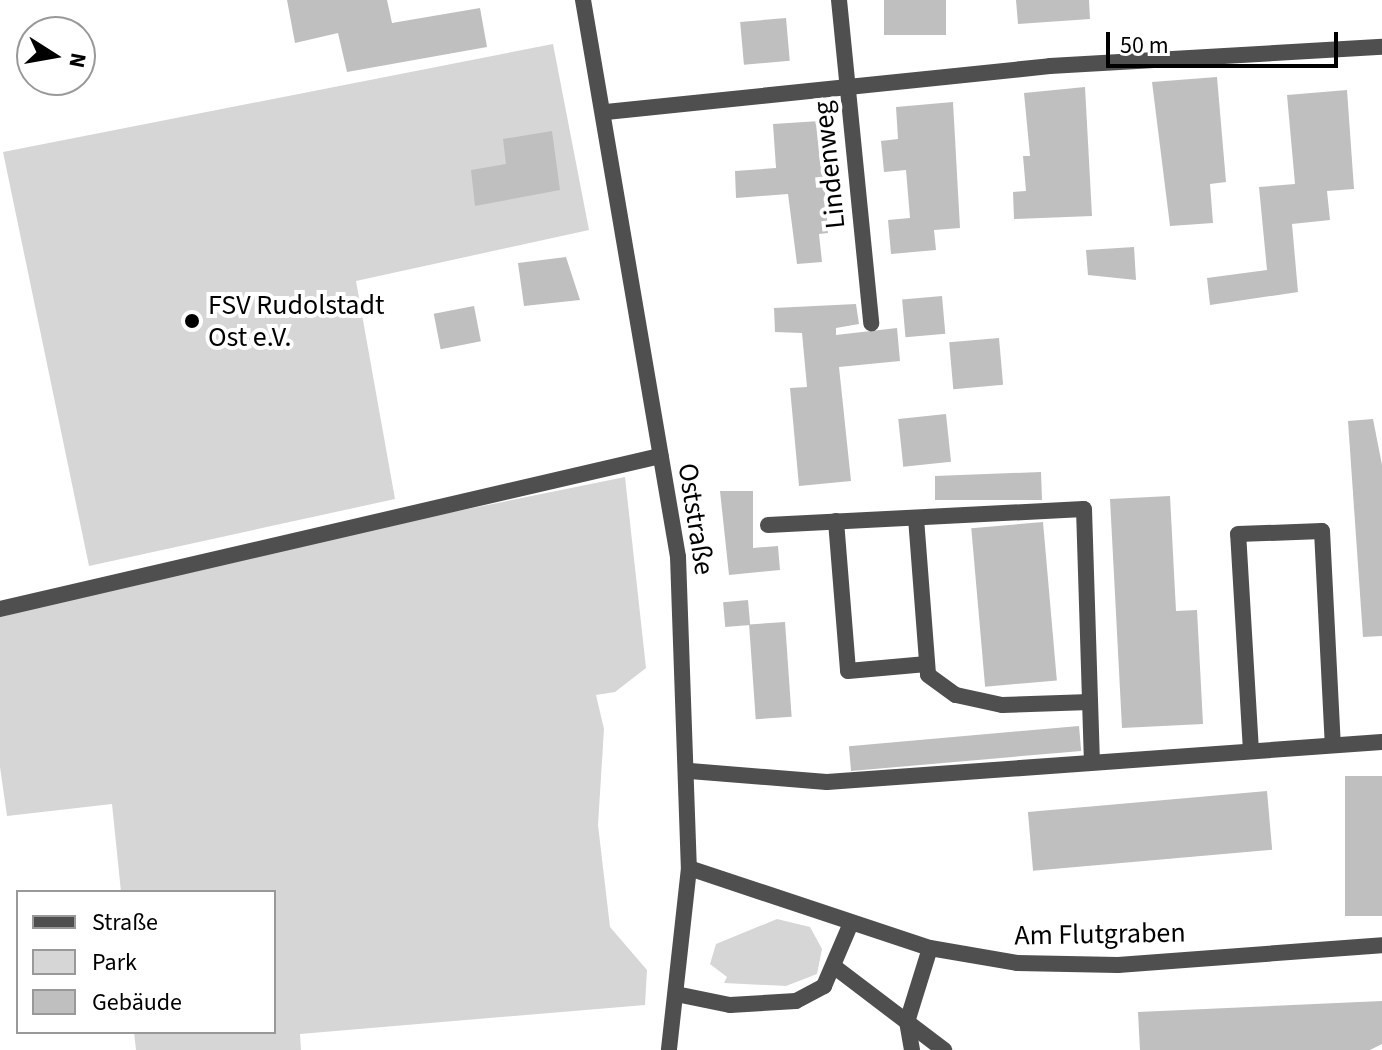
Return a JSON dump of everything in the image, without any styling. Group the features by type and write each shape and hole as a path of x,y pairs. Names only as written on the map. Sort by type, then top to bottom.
{"street":[{"name":"Oststraße","path":"583,0 606,112 678,557 690,771 689,868 669,1050"},
{"name":"Lindenweg","path":"839,0 871,323"},
{"path":"606,112 1050,66 1382,47"},
{"path":"0,609 660,456"},
{"path":"768,525 1084,509 1092,762"},
{"path":"916,518 928,675 956,695 1002,705 1090,702"},
{"path":"836,521 848,671 927,664"},
{"path":"1251,751 1238,534 1322,531 1333,745"},
{"path":"690,771 827,782 1382,742"},
{"name":"Am Flutgraben","path":"689,868 930,948 1061,966 1382,945"},
{"path":"676,994 730,1005 796,1001 824,986 836,968 851,923"},
{"path":"912,1050 907,1022 930,948"},
{"path":"836,968 944,1050"}],"green space":[{"path":"553,44 589,230 356,281 395,499 89,566 3,152"},
{"path":"625,477 646,668 615,692 596,695 604,729 598,825 610,927 647,970 645,1005 300,1034 301,1050 136,1050 134,1034 276,1034 276,890 121,890 112,804 7,816 0,767 0,617 286,546"},
{"path":"777,919 810,927 822,949 817,974 786,986 724,983 727,977 710,964 716,944"}],"building":[{"path":"287,0 387,0 392,23 480,8 487,47 347,72 338,33 295,43"},
{"path":"884,0 946,0 946,35 884,35"},
{"path":"1016,0 1089,0 1090,19 1018,24"},
{"path":"786,18 790,61 744,65 740,22"},
{"path":"1217,77 1226,182 1210,184 1213,223 1170,226 1152,82"},
{"path":"1085,87 1092,216 1014,219 1013,192 1026,191 1023,156 1030,156 1024,93"},
{"path":"1347,90 1354,189 1327,191 1330,220 1292,224 1298,292 1210,305 1207,278 1267,270 1259,187 1295,184 1287,95"},
{"path":"953,102 960,228 934,230 936,250 891,254 888,220 910,218 906,170 884,172 881,141 898,139 896,107"},
{"path":"820,121 828,233 819,234 822,262 797,264 788,194 736,198 735,171 776,168 773,124"},
{"path":"552,131 560,190 475,206 471,170 506,164 503,139"},
{"path":"1134,247 1136,280 1088,275 1086,250"},
{"path":"566,257 580,300 524,306 518,263"},
{"path":"942,296 945,334 905,337 902,299"},
{"path":"856,304 859,324 836,328 836,335 897,328 900,361 839,367 851,481 799,486 790,388 807,387 802,333 775,332 774,308"},
{"path":"474,306 481,341 441,349 434,314"},
{"path":"999,338 1003,385 953,389 949,342"},
{"path":"946,414 951,462 903,467 898,419"},
{"path":"1373,419 1382,465 1382,636 1363,637 1348,421"},
{"path":"1041,472 1042,500 935,500 935,476"},
{"path":"720,491 753,491 753,548 778,546 780,570 729,575"},
{"path":"1170,496 1176,611 1197,610 1203,724 1122,728 1110,499"},
{"path":"1043,522 1057,680 985,687 971,528"},
{"path":"748,600 750,625 725,627 723,602"},
{"path":"785,622 792,717 756,719 749,625"},
{"path":"1079,726 1081,751 851,771 849,746"},
{"path":"1345,776 1382,776 1382,916 1345,916"},
{"path":"1267,791 1272,850 1033,871 1028,812"},
{"path":"1382,1001 1382,1044 1370,1050 1140,1050 1138,1012"}],"place":[{"name":"FSV Rudolstadt Ost e.V.","path":"192,321"}]}
